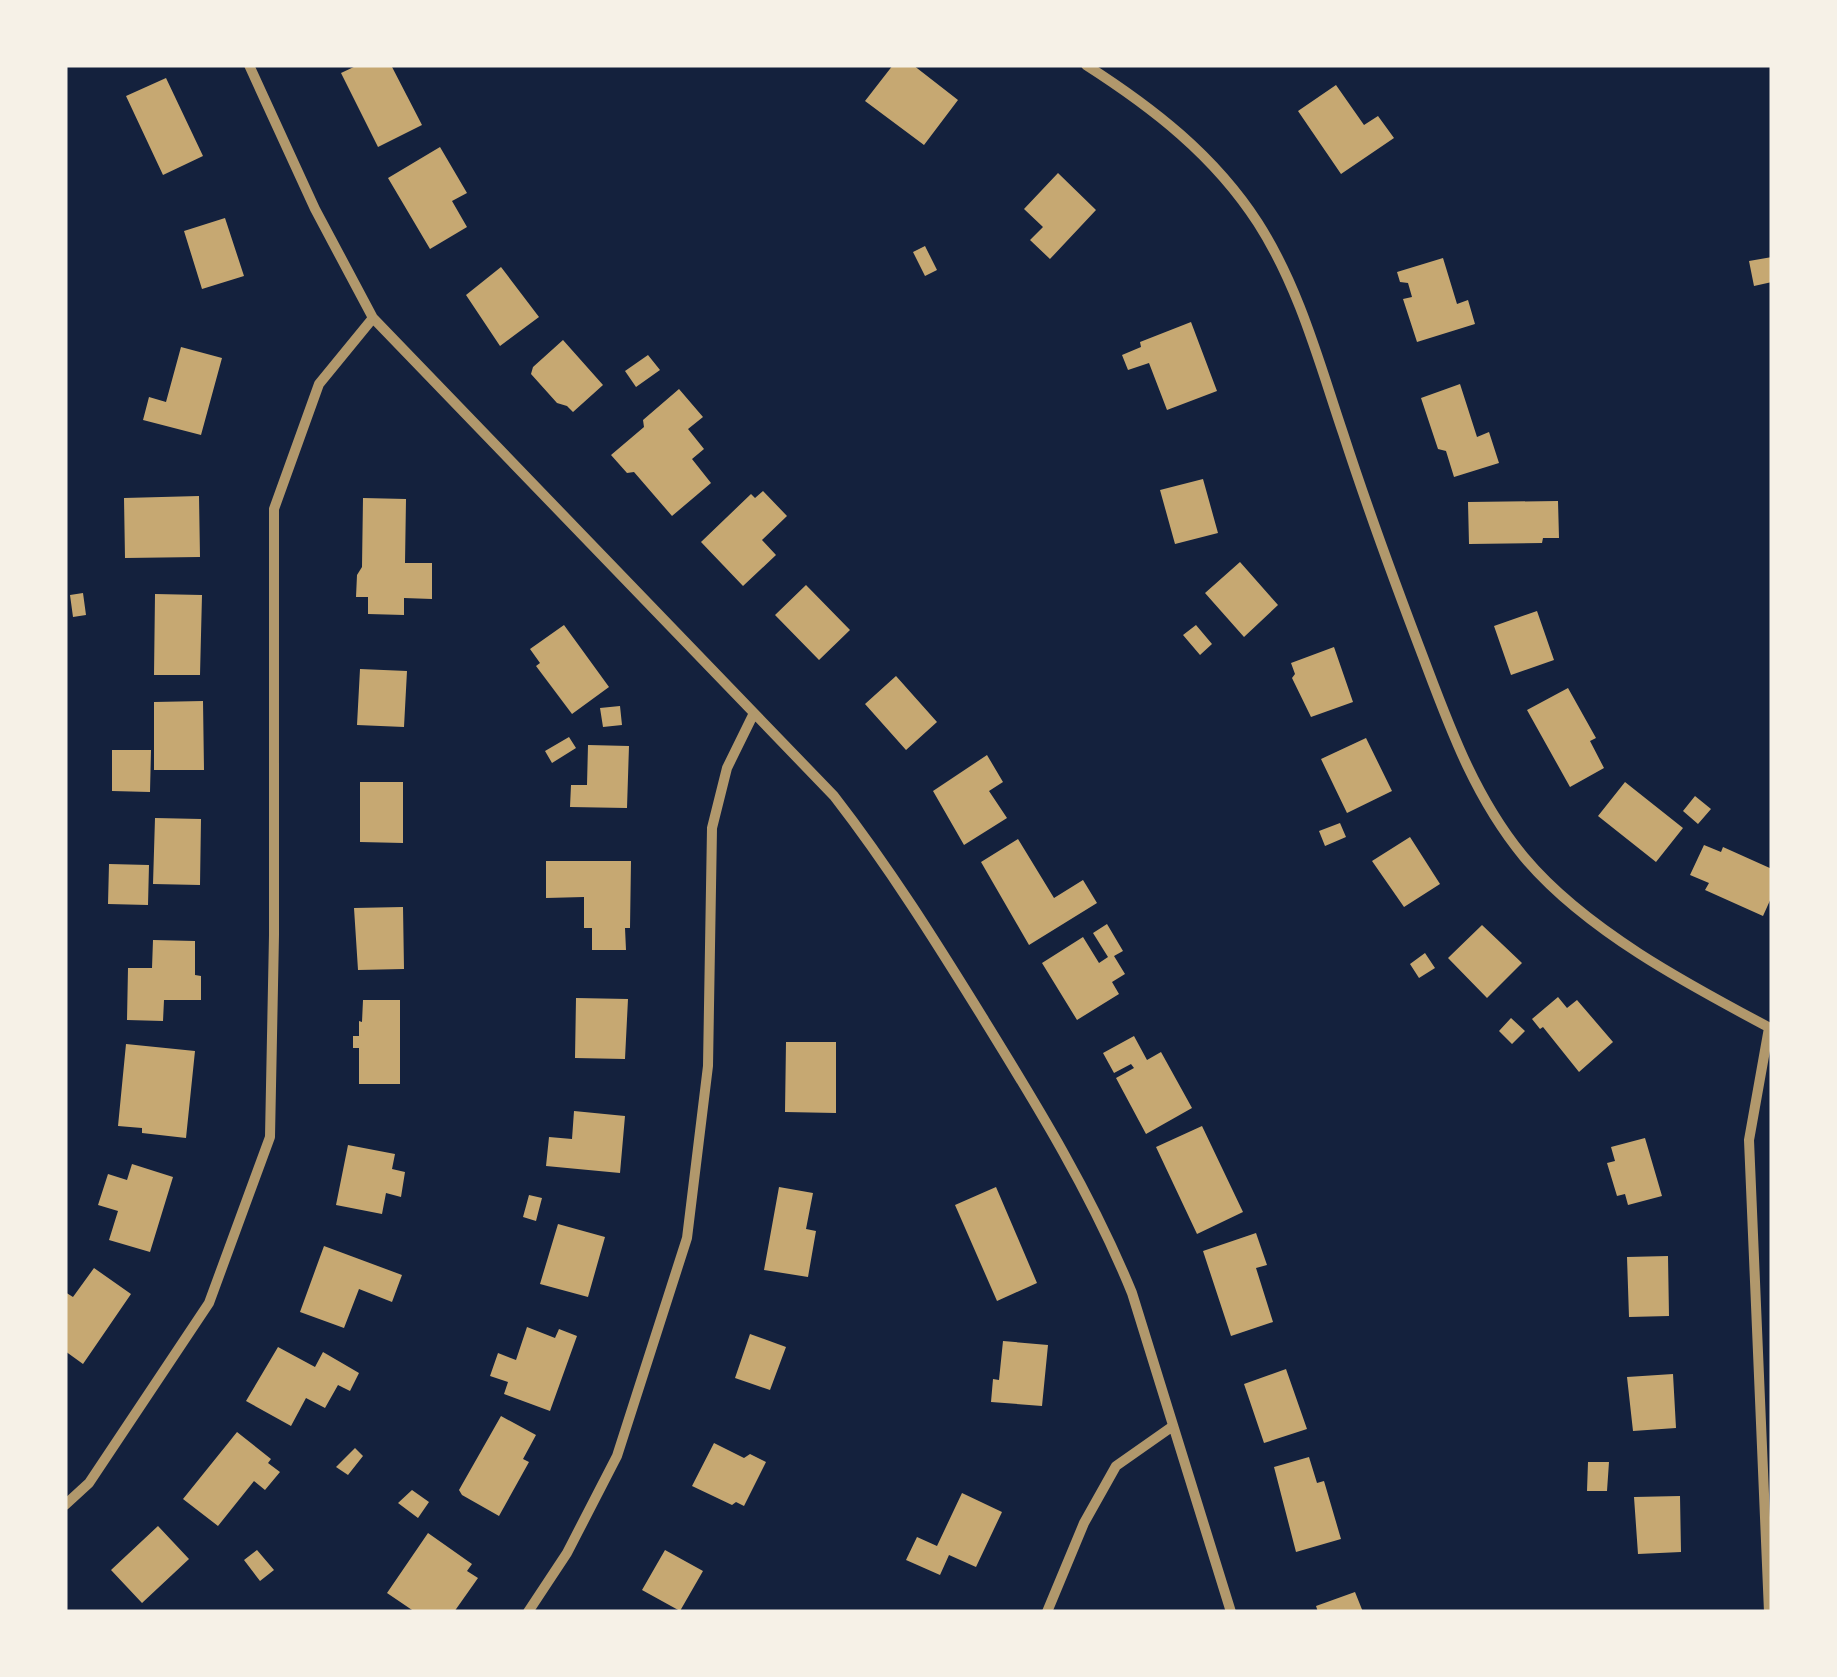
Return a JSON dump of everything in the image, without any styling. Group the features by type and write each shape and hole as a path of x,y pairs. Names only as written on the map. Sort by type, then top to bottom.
{"street":[{"path":"249,65 315,209 374,318 834,796 878,852 1075,1170 1132,1293 1231,1612"},
{"path":"1086,65 1180,131 1238,197 1282,265 1301,307 1377,536 1462,760 1498,823 1526,860 1579,908 1700,990 1770,1029 1749,1140 1769,1612"},
{"path":"65,1505 89,1483 209,1303 270,1136 274,509 318,384 374,318"},
{"path":"528,1612 567,1554 617,1456 687,1238 708,1066 712,828 727,768 754,713"},
{"path":"1047,1612 1084,1523 1116,1466 1173,1426"}],"building":[{"path":"358,65 391,65 422,125 378,147 341,73"},
{"path":"893,65 913,65 958,100 924,145 865,101"},
{"path":"166,78 203,156 163,175 126,96"},
{"path":"1336,85 1364,125 1378,116 1394,138 1341,174 1298,111"},
{"path":"440,147 467,193 452,201 467,227 430,249 388,178"},
{"path":"1058,173 1096,210 1050,259 1030,240 1043,227 1024,209"},
{"path":"225,218 244,276 202,289 184,231"},
{"path":"925,246 937,270 925,276 913,252"},
{"path":"1772,257 1772,282 1754,286 1749,261"},
{"path":"1443,258 1457,304 1468,300 1475,324 1417,342 1403,299 1412,297 1408,283 1400,282 1397,272"},
{"path":"501,267 539,317 500,346 466,295"},
{"path":"1191,322 1217,391 1167,410 1149,363 1128,370 1122,355 1141,347 1140,342"},
{"path":"563,340 603,385 573,412 557,403 531,374 533,367"},
{"path":"181,347 222,358 201,435 143,420 149,397 166,402"},
{"path":"648,355 660,370 636,387 625,371"},
{"path":"1460,384 1477,437 1489,432 1499,463 1454,477 1446,451 1438,449 1421,398"},
{"path":"679,389 703,417 688,429 704,449 692,459 711,483 672,516 634,472 627,473 611,455"},
{"path":"1203,479 1218,533 1175,544 1160,490"},
{"path":"763,491 787,516 762,540 776,555 743,586 701,542 751,494 755,498"},
{"path":"199,496 200,557 125,558 124,498"},
{"path":"363,498 406,499 405,563 432,563 432,599 404,598 404,615 368,614 368,597 356,597 357,575 362,567"},
{"path":"1558,501 1559,538 1543,538 1542,543 1469,544 1468,502"},
{"path":"1240,562 1278,605 1244,637 1205,593"},
{"path":"806,585 850,630 819,660 775,615"},
{"path":"83,593 86,615 73,617 70,595"},
{"path":"155,594 202,595 200,675 154,675"},
{"path":"1537,611 1554,660 1511,675 1494,626"},
{"path":"564,625 609,687 572,714 536,666 540,663 530,649"},
{"path":"1196,625 1212,644 1200,655 1183,635"},
{"path":"1334,647 1353,702 1311,717 1292,678 1295,674 1291,663"},
{"path":"360,669 407,671 404,727 357,725"},
{"path":"896,676 937,722 906,750 865,704"},
{"path":"1568,688 1596,738 1590,741 1604,768 1570,787 1527,710"},
{"path":"203,701 204,770 154,770 154,702"},
{"path":"620,706 622,725 603,727 600,708"},
{"path":"569,737 576,748 552,763 545,751"},
{"path":"1366,738 1392,791 1347,813 1321,759"},
{"path":"588,745 629,746 627,808 570,807 571,785 587,785"},
{"path":"112,750 151,750 150,792 112,791"},
{"path":"987,755 1003,782 989,791 1007,818 964,845 933,791"},
{"path":"360,782 403,782 403,843 360,842"},
{"path":"1625,782 1683,828 1656,862 1598,816"},
{"path":"1695,796 1711,809 1698,824 1683,811"},
{"path":"155,818 201,819 200,885 153,884"},
{"path":"1340,823 1346,837 1325,846 1319,831"},
{"path":"1410,837 1440,884 1404,907 1372,861"},
{"path":"1018,839 1054,898 1083,880 1097,903 1029,945 981,862"},
{"path":"1704,845 1721,852 1723,847 1772,869 1772,896 1763,916 1705,890 1709,883 1690,875"},
{"path":"546,861 631,861 626,950 592,950 592,928 584,928 584,897 546,898"},
{"path":"109,864 149,865 148,905 108,904"},
{"path":"403,907 404,969 358,970 354,908"},
{"path":"1107,924 1123,951 1114,956 1125,974 1112,982 1119,994 1077,1020 1042,963 1083,937 1099,963 1108,957 1093,933"},
{"path":"1482,925 1522,963 1487,998 1448,958"},
{"path":"153,940 195,941 195,975 201,976 201,1000 164,1000 163,1021 127,1020 128,968 152,968"},
{"path":"1425,953 1435,968 1419,978 1410,964"},
{"path":"1558,997 1567,1008 1577,1000 1613,1042 1579,1072 1532,1019"},
{"path":"576,998 628,999 625,1059 575,1058"},
{"path":"363,1000 400,1000 400,1084 359,1084 359,1048 353,1048 353,1036 359,1036"},
{"path":"1511,1018 1525,1031 1512,1044 1499,1031"},
{"path":"1134,1036 1147,1060 1161,1052 1192,1108 1146,1134 1116,1078 1134,1068 1131,1064 1114,1073 1103,1053"},
{"path":"786,1042 836,1042 836,1113 785,1112"},
{"path":"126,1044 195,1051 186,1138 118,1126"},
{"path":"574,1111 625,1116 620,1173 546,1166 549,1137 572,1139"},
{"path":"1202,1126 1243,1212 1197,1234 1156,1147"},
{"path":"1645,1138 1662,1196 1628,1205 1625,1194 1617,1196 1607,1163 1615,1161 1611,1147"},
{"path":"348,1145 395,1154 392,1169 405,1172 401,1197 386,1193 382,1214 336,1205"},
{"path":"132,1164 173,1177 150,1252 109,1240 118,1211 98,1205 108,1174 127,1180"},
{"path":"779,1187 813,1193 806,1229 816,1231 808,1277 764,1270"},
{"path":"996,1187 1037,1283 997,1301 955,1205"},
{"path":"529,1195 542,1198 536,1221 523,1217"},
{"path":"558,1224 605,1237 588,1297 540,1284"},
{"path":"1256,1233 1267,1265 1256,1268 1273,1322 1231,1336 1203,1251"},
{"path":"324,1246 402,1275 392,1302 359,1289 344,1328 300,1312"},
{"path":"1668,1256 1669,1316 1629,1317 1627,1257"},
{"path":"94,1268 131,1294 83,1364 65,1351 65,1292 73,1297"},
{"path":"527,1327 555,1338 559,1329 577,1336 550,1411 504,1394 508,1382 490,1376 498,1353 516,1360"},
{"path":"750,1334 786,1347 770,1390 735,1378"},
{"path":"1003,1341 1048,1345 1042,1406 991,1402 993,1379 999,1380"},
{"path":"278,1347 315,1367 323,1352 359,1373 350,1391 338,1385 325,1408 306,1398 291,1426 246,1401"},
{"path":"1286,1369 1307,1429 1264,1443 1244,1384"},
{"path":"1673,1374 1676,1428 1633,1431 1627,1377"},
{"path":"501,1416 536,1435 523,1459 529,1462 499,1516 459,1490"},
{"path":"237,1432 271,1459 268,1463 280,1472 265,1490 254,1481 218,1526 183,1499"},
{"path":"714,1443 744,1458 750,1454 766,1462 744,1506 736,1502 732,1505 692,1486"},
{"path":"355,1448 363,1456 348,1475 336,1467"},
{"path":"1309,1457 1317,1483 1324,1481 1341,1539 1296,1552 1274,1467"},
{"path":"1588,1462 1609,1462 1607,1491 1587,1491"},
{"path":"412,1490 429,1502 418,1518 398,1503"},
{"path":"962,1493 1002,1512 976,1567 949,1555 940,1575 906,1560 917,1537 937,1546"},
{"path":"1680,1496 1681,1552 1638,1554 1634,1497"},
{"path":"158,1526 189,1559 142,1603 111,1570"},
{"path":"428,1533 472,1564 467,1571 478,1578 454,1612 415,1612 387,1593"},
{"path":"257,1550 274,1570 260,1581 244,1560"},
{"path":"665,1550 703,1571 680,1611 642,1590"},
{"path":"1355,1592 1363,1612 1318,1612 1316,1606"}]}
